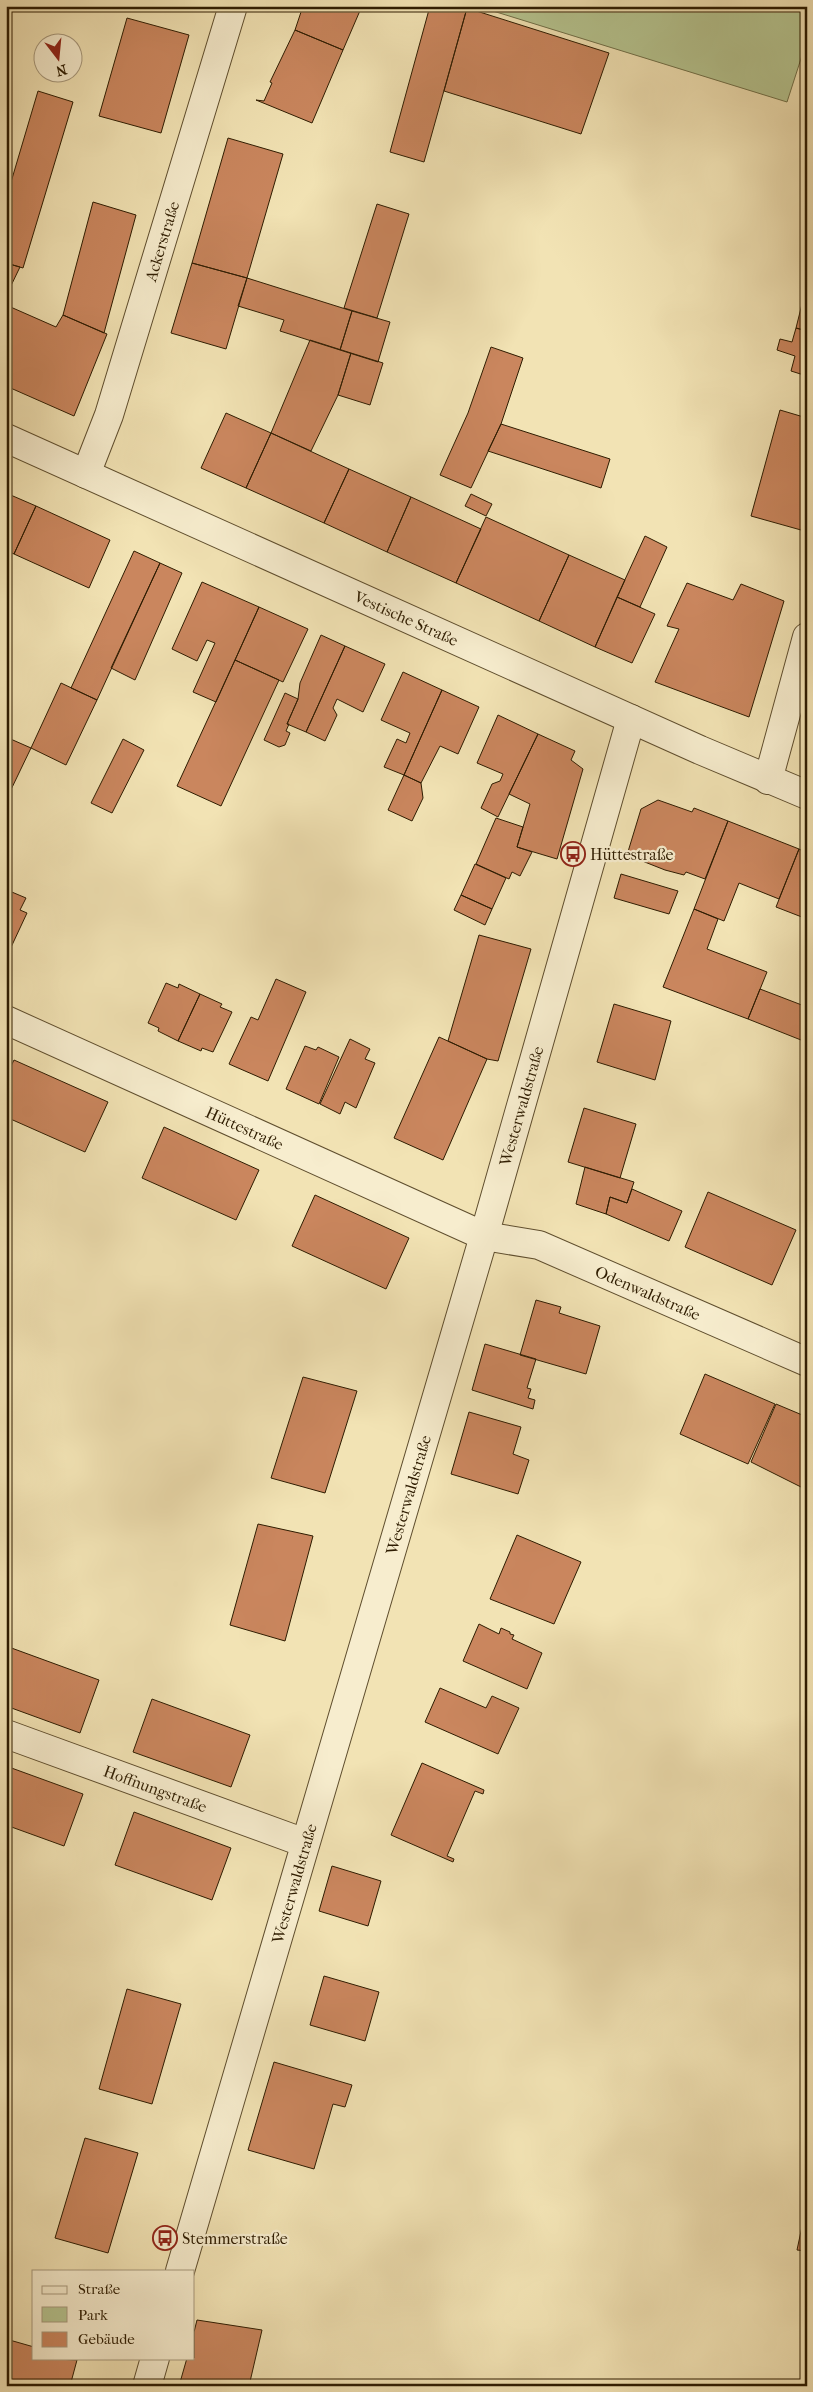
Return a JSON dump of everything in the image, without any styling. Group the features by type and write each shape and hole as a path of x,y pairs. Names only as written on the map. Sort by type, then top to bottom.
{"street":[{"name":"Ackerstraße","path":"86,474 110,415 233,6"},
{"name":"Vestische Straße","path":"6,438 631,719 768,780 807,795"},
{"path":"768,780 807,637"},
{"name":"Westerwaldstraße","path":"180,2270 484,1236 631,719"},
{"name":"Hüttestraße","path":"6,1020 484,1236"},
{"name":"Odenwaldstraße","path":"484,1236 539,1245 807,1362"},
{"name":"Hoffnungstraße","path":"6,1734 305,1843"},
{"path":"147,2386 154,2360"}],"green space":[{"path":"495,6 807,6 807,40 787,102 493,11"}],"building":[{"path":"303,6 362,6 343,50 295,30"},
{"path":"430,6 467,8 424,162 390,152"},
{"path":"467,8 609,53 581,134 444,91"},
{"path":"127,18 189,35 161,133 99,116"},
{"path":"295,30 343,50 312,123 256,100 264,101 272,83 270,82"},
{"path":"38,91 73,102 23,268 6,263 6,199"},
{"path":"228,138 283,154 247,278 192,263"},
{"path":"93,202 136,215 104,333 63,315"},
{"path":"377,204 409,214 377,318 344,308"},
{"path":"6,263 20,267 6,296"},
{"path":"192,263 247,278 226,349 171,333"},
{"path":"247,278 352,311 340,350 280,331 284,320 238,306"},
{"path":"802,304 807,306 807,331 796,328"},
{"path":"6,305 56,327 63,315 107,334 74,416 6,386"},
{"path":"352,311 390,322 378,362 340,350"},
{"path":"796,328 807,331 807,376 791,371 795,356 777,350 780,339 792,342"},
{"path":"310,340 351,353 338,395 311,451 271,433"},
{"path":"491,347 523,358 501,424 471,488 440,475 468,413"},
{"path":"351,353 383,363 370,405 338,395"},
{"path":"780,410 807,418 807,511 801,530 751,516"},
{"path":"226,413 271,433 246,488 201,468"},
{"path":"501,424 610,459 601,488 488,451"},
{"path":"271,433 349,469 324,523 246,488"},
{"path":"349,469 411,497 387,552 324,523"},
{"path":"6,493 36,506 14,554 6,550"},
{"path":"471,494 492,504 486,516 465,506"},
{"path":"411,497 481,529 456,583 387,552"},
{"path":"36,506 110,540 89,588 14,554"},
{"path":"486,517 569,555 539,621 456,583"},
{"path":"645,536 667,547 640,607 617,597"},
{"path":"134,551 160,563 97,700 71,688"},
{"path":"569,555 625,580 595,647 539,621"},
{"path":"160,563 182,573 135,680 111,668"},
{"path":"202,582 259,607 216,702 193,692 215,643 207,640 197,661 172,649"},
{"path":"687,583 733,600 741,584 784,601 749,717 655,682 679,629 667,626"},
{"path":"617,597 655,614 632,663 595,647"},
{"path":"259,607 308,629 283,682 235,660"},
{"path":"321,635 345,646 306,732 287,724 298,699 300,683"},
{"path":"345,646 385,664 363,712 337,699 333,708 337,715 325,741 306,732"},
{"path":"235,660 279,680 221,806 177,786"},
{"path":"403,672 442,690 404,775 384,767 397,739 406,743 410,733 381,720"},
{"path":"61,683 97,700 66,765 31,748"},
{"path":"442,690 479,707 458,754 440,746 421,783 404,775"},
{"path":"285,693 298,699 287,724 289,724 286,731 290,733 285,745 279,747 264,740"},
{"path":"498,715 538,734 498,817 481,808 492,784 500,781 503,774 477,763"},
{"path":"538,734 575,751 571,760 583,769 557,859 517,847 530,804 509,794"},
{"path":"6,737 31,748 6,800"},
{"path":"123,739 144,750 112,813 91,803"},
{"path":"404,775 421,783 423,798 412,821 388,810"},
{"path":"658,800 692,812 694,808 728,821 705,879 686,872 684,875 665,870 627,855 641,809"},
{"path":"496,818 523,827 517,847 532,852 520,876 512,872 509,879 476,864"},
{"path":"728,821 799,849 779,899 739,883 724,921 694,909"},
{"path":"799,849 807,853 807,919 776,907"},
{"path":"475,864 506,878 492,909 461,895"},
{"path":"621,874 678,891 669,914 614,898"},
{"path":"7,890 26,898 20,910 27,913 6,958"},
{"path":"461,895 492,909 485,925 454,910"},
{"path":"694,909 718,919 707,949 767,972 748,1019 663,987"},
{"path":"479,935 531,949 498,1061 487,1059 448,1041"},
{"path":"276,979 306,992 268,1081 229,1064 251,1017 258,1020"},
{"path":"166,983 178,988 179,984 200,994 178,1041 158,1031 159,1028 148,1023"},
{"path":"760,989 807,1007 807,1027 801,1040 748,1019"},
{"path":"200,994 222,1004 220,1007 232,1012 213,1052 202,1048 201,1051 178,1041"},
{"path":"614,1004 671,1021 655,1080 597,1062"},
{"path":"439,1037 487,1059 443,1160 394,1138"},
{"path":"350,1039 370,1049 365,1059 375,1063 356,1108 345,1102 340,1114 320,1104"},
{"path":"305,1046 316,1050 318,1047 339,1057 319,1104 286,1089"},
{"path":"14,1060 108,1102 85,1152 6,1117 6,1076"},
{"path":"584,1108 636,1124 620,1178 568,1162"},
{"path":"164,1127 259,1170 236,1220 142,1178"},
{"path":"585,1167 634,1182 627,1203 610,1197 606,1214 576,1204"},
{"path":"632,1189 682,1211 669,1241 606,1214 610,1197 627,1203"},
{"path":"708,1192 796,1230 772,1285 685,1247"},
{"path":"315,1195 409,1238 386,1289 292,1246"},
{"path":"536,1300 561,1307 559,1313 600,1326 586,1374 520,1355"},
{"path":"485,1344 536,1359 527,1388 531,1389 528,1398 535,1400 533,1409 472,1390"},
{"path":"705,1374 775,1404 748,1464 680,1434"},
{"path":"303,1377 357,1391 325,1493 271,1478"},
{"path":"776,1404 807,1417 807,1490 751,1462"},
{"path":"469,1412 521,1427 513,1454 529,1460 518,1494 451,1474"},
{"path":"258,1524 313,1536 285,1641 230,1625"},
{"path":"517,1535 581,1562 554,1624 490,1599"},
{"path":"479,1624 499,1634 501,1628 510,1632 510,1634 514,1635 512,1639 542,1653 527,1689 463,1661"},
{"path":"6,1646 99,1680 80,1733 6,1706"},
{"path":"440,1688 486,1708 492,1696 519,1708 498,1754 425,1722"},
{"path":"152,1699 250,1735 231,1787 133,1752"},
{"path":"422,1763 484,1790 483,1794 475,1791 447,1856 454,1859 453,1862 391,1835"},
{"path":"6,1766 83,1794 64,1846 6,1825"},
{"path":"134,1812 231,1848 212,1900 115,1865"},
{"path":"332,1866 381,1881 368,1926 319,1911"},
{"path":"324,1976 379,1992 365,2041 310,2025"},
{"path":"127,1989 181,2004 152,2104 99,2089"},
{"path":"274,2062 352,2085 345,2107 333,2104 314,2169 248,2150"},
{"path":"85,2138 138,2153 108,2253 55,2238"},
{"path":"807,2203 807,2251 797,2250"},
{"path":"197,2320 262,2330 249,2386 179,2386 186,2360 195,2360 195,2328"},
{"path":"6,2339 32,2346 32,2360 77,2360 70,2386 6,2386"}],"place":[{"name":"Hüttestraße","path":"573,854"},
{"name":"Stemmerstraße","path":"165,2238"}]}
